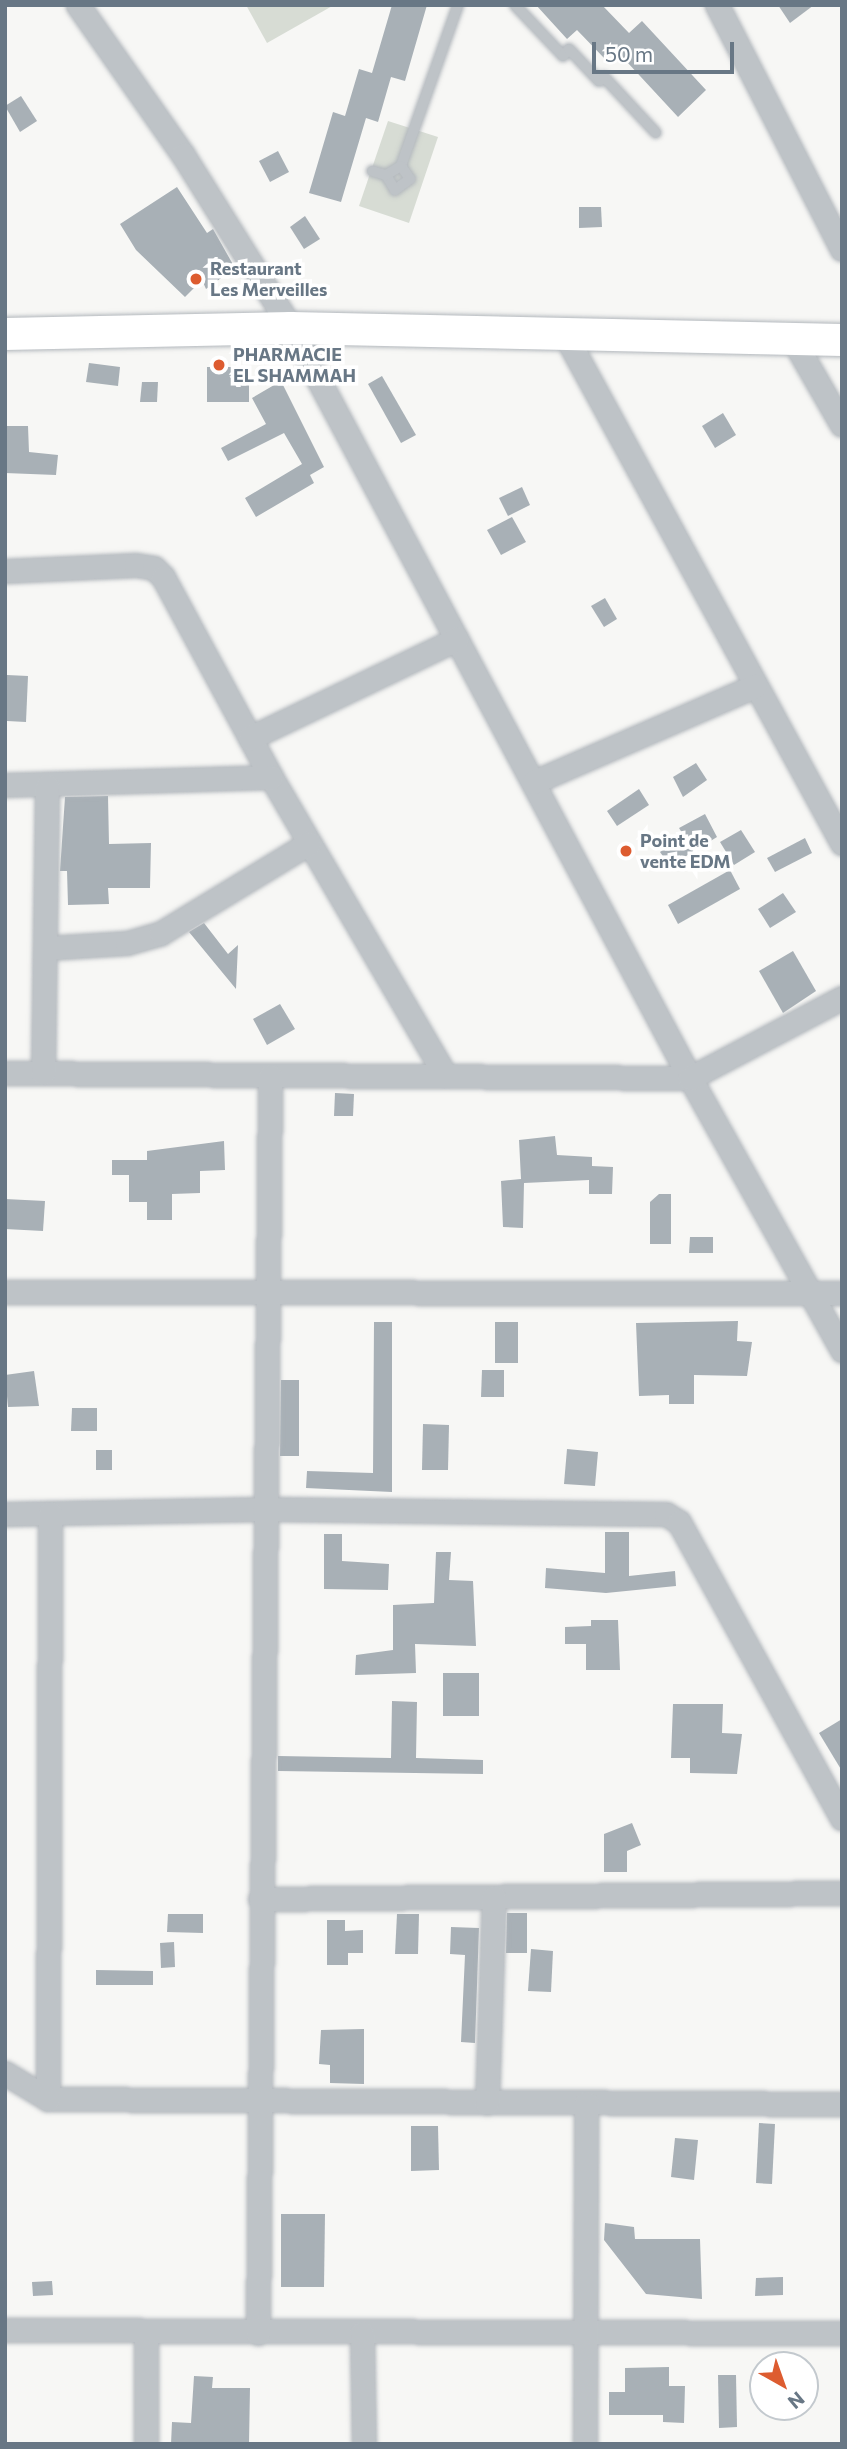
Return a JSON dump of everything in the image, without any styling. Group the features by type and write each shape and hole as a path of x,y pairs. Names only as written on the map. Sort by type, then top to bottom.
{"street":[{"path":"78,5 183,155 291,328 690,1078 842,1350"},
{"path":"717,5 842,249"},
{"path":"5,334 291,328 842,340"},
{"path":"564,333 841,839"},
{"path":"792,338 842,425"},
{"path":"5,571 154,568 271,777 446,1076"},
{"path":"250,738 457,639"},
{"path":"534,782 755,686"},
{"path":"5,785 47,786 271,777"},
{"path":"43,1073 47,786"},
{"path":"46,948 127,943 161,933 309,843"},
{"path":"5,1073 690,1078 842,998"},
{"path":"258,2333 260,1899 270,1076"},
{"path":"5,1292 266,1296 842,1293"},
{"path":"5,1514 264,1509 658,1513 673,1517 840,1812"},
{"path":"48,2099 50,1513"},
{"path":"260,1899 842,1893"},
{"path":"487,2103 494,1896"},
{"path":"5,2073 48,2099 842,2104"},
{"path":"585,2444 586,2103"},
{"path":"5,2330 146,2333 842,2333"},
{"path":"146,2333 146,2444"},
{"path":"362,2333 364,2444"}],"lane":[{"path":"386,175 401,166 458,5"},
{"path":"515,5 563,56 569,50 599,81 604,77 656,133"},
{"path":"372,171 386,175 395,190 410,179 401,166"}],"shaded area":[{"path":"246,5 334,5 267,43"},
{"path":"388,121 438,137 409,223 359,206"}],"building":[{"path":"392,5 427,5 405,81 391,77 378,122 366,118 341,202 309,193 333,112 345,116 359,69 372,73"},
{"path":"536,5 602,5 629,33 642,21 706,90 678,117 615,49 605,59 577,30 567,39"},
{"path":"778,5 814,5 790,23"},
{"path":"21,96 37,121 20,132 5,106"},
{"path":"278,151 289,172 270,182 259,161"},
{"path":"177,187 207,233 213,229 235,268 206,289 202,280 185,297 136,250 120,224"},
{"path":"579,207 601,207 602,227 579,228"},
{"path":"305,216 320,239 304,249 290,227"},
{"path":"89,363 120,367 118,386 86,382"},
{"path":"207,367 249,367 249,402 207,402"},
{"path":"382,376 416,435 401,443 368,384"},
{"path":"281,381 324,467 310,475 314,483 256,517 245,498 302,464 284,433 228,461 221,448 266,424 252,398"},
{"path":"142,382 158,382 157,402 140,402"},
{"path":"723,413 736,435 715,448 702,426"},
{"path":"5,426 28,426 29,452 58,455 56,475 5,473"},
{"path":"522,487 530,505 508,516 499,498"},
{"path":"512,517 526,542 501,555 487,530"},
{"path":"605,598 617,619 604,627 591,606"},
{"path":"7,675 28,676 26,722 7,721"},
{"path":"696,763 707,780 683,797 673,777"},
{"path":"639,789 649,805 617,826 607,811"},
{"path":"108,796 109,844 151,843 150,888 108,888 109,904 68,905 67,871 60,871 65,797"},
{"path":"705,814 717,837 670,866 660,852 684,836 679,828"},
{"path":"741,830 755,852 734,865 720,842"},
{"path":"805,838 812,853 775,872 767,858"},
{"path":"730,870 740,889 678,924 668,905"},
{"path":"783,893 796,912 770,928 758,909"},
{"path":"204,923 228,954 238,945 236,989 189,932"},
{"path":"793,951 816,991 783,1013 759,971"},
{"path":"280,1004 295,1029 267,1045 253,1019"},
{"path":"335,1093 354,1094 353,1116 334,1116"},
{"path":"555,1136 557,1155 592,1157 592,1166 613,1167 612,1194 589,1194 589,1180 524,1183 523,1228 503,1227 501,1181 521,1179 519,1140"},
{"path":"224,1141 225,1170 200,1171 200,1193 172,1194 172,1220 147,1220 147,1202 129,1202 129,1175 112,1175 112,1160 147,1160 147,1151"},
{"path":"659,1194 671,1194 671,1244 650,1244 650,1202"},
{"path":"5,1199 45,1201 43,1231 5,1229"},
{"path":"690,1237 713,1237 713,1253 689,1253"},
{"path":"738,1321 737,1341 752,1342 747,1376 694,1375 694,1404 669,1404 669,1395 639,1396 636,1323"},
{"path":"374,1322 392,1322 392,1492 306,1488 307,1471 373,1473"},
{"path":"495,1322 518,1322 518,1363 495,1363"},
{"path":"482,1370 504,1370 504,1397 481,1397"},
{"path":"34,1371 39,1406 8,1407 5,1375"},
{"path":"281,1380 299,1380 299,1456 280,1456"},
{"path":"72,1408 97,1408 97,1431 71,1431"},
{"path":"423,1424 449,1425 448,1470 422,1470"},
{"path":"567,1449 598,1452 595,1486 564,1484"},
{"path":"96,1450 112,1450 112,1470 96,1470"},
{"path":"605,1532 629,1532 629,1576 675,1571 676,1586 606,1593 545,1588 546,1568 605,1573"},
{"path":"324,1534 342,1534 342,1561 389,1564 388,1590 324,1589"},
{"path":"436,1552 451,1552 449,1580 473,1581 476,1646 415,1644 416,1673 355,1675 356,1655 393,1650 393,1605 434,1603"},
{"path":"591,1620 618,1620 620,1670 586,1670 586,1644 565,1644 565,1627 591,1626"},
{"path":"443,1673 479,1673 479,1716 443,1716"},
{"path":"392,1701 417,1702 416,1758 483,1760 483,1774 278,1771 278,1756 391,1758"},
{"path":"673,1704 723,1704 722,1733 742,1734 737,1774 690,1773 690,1758 671,1758"},
{"path":"842,1719 842,1771 819,1733"},
{"path":"632,1823 641,1845 627,1851 627,1872 604,1872 604,1834"},
{"path":"507,1913 527,1913 527,1953 506,1953"},
{"path":"168,1914 203,1914 203,1933 167,1932"},
{"path":"397,1914 419,1914 418,1954 395,1954"},
{"path":"327,1920 345,1920 345,1931 363,1930 363,1953 348,1953 348,1965 327,1965"},
{"path":"451,1927 479,1928 475,2043 461,2042 465,1955 450,1954"},
{"path":"174,1942 175,1967 161,1968 160,1943"},
{"path":"531,1949 553,1951 551,1992 528,1991"},
{"path":"96,1970 153,1971 153,1985 96,1985"},
{"path":"364,2029 364,2084 330,2083 330,2065 319,2064 321,2030"},
{"path":"759,2123 775,2124 772,2184 756,2183"},
{"path":"411,2126 438,2126 439,2170 411,2171"},
{"path":"675,2138 698,2140 694,2180 671,2177"},
{"path":"281,2214 325,2214 324,2287 281,2287"},
{"path":"605,2223 634,2227 635,2239 700,2239 702,2299 646,2294 604,2240"},
{"path":"783,2277 783,2295 755,2296 756,2278"},
{"path":"52,2281 53,2295 33,2296 32,2282"},
{"path":"669,2367 669,2386 685,2386 684,2423 663,2422 663,2415 609,2415 609,2392 625,2392 625,2368"},
{"path":"718,2375 736,2375 737,2427 719,2428"},
{"path":"194,2376 213,2377 212,2388 250,2388 249,2444 171,2444 172,2422 191,2423"}],"place":[{"name":"Restaurant Les Merveilles","path":"196,279"},
{"name":"PHARMACIE EL SHAMMAH","path":"219,365"},
{"name":"Point de vente EDM","path":"626,851"}]}
